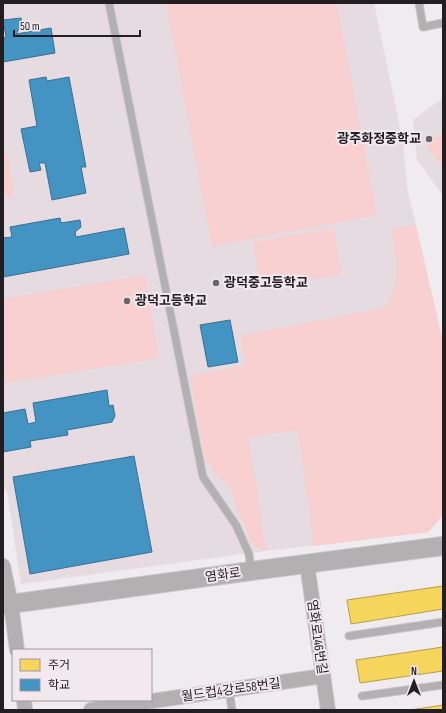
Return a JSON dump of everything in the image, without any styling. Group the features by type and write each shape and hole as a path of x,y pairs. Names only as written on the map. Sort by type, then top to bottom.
{"street":[{"name":"염화로","path":"7,605 443,546"},
{"name":"염화로146번길","path":"307,564 328,710"},
{"path":"3,566 7,605 17,649"},
{"name":"월드컵4강로58번길","path":"91,710 132,707 229,690 323,676"}],"lane":[{"path":"110,3 203,477 236,524 249,554 251,571"},
{"path":"419,3 423,27 443,23"},
{"path":"349,636 443,622"},
{"path":"362,696 443,685"},
{"path":"229,690 232,710"}],"shaded area":[{"name":"광덕중고등학교","path":"3,3 374,3 403,142 407,187 443,342 443,515 428,532 266,551 21,584 7,491 3,487"},
{"path":"166,3 337,3 377,215 212,246"},
{"name":"광주화정중학교","path":"443,98 443,196 417,159 413,120"},
{"path":"443,132 443,168 426,144"},
{"path":"3,152 7,152 14,195 12,199 3,193"},
{"path":"416,225 443,342 443,515 428,532 314,546 298,430 249,437 266,551 253,545 237,509 231,487 216,474 204,456 190,376 246,365 240,336 383,308 391,298 396,281 396,255 392,229"},
{"path":"333,228 342,274 261,289 253,242"},
{"path":"145,275 159,358 6,383 3,364 3,299"}],"building: 주거":[{"path":"443,586 443,609 351,624 347,600"},
{"path":"443,647 443,671 360,683 356,660"},
{"path":"443,705 443,710 410,710"}],"building: 학교":[{"path":"21,18 22,24 16,34 51,28 55,53 3,62 3,38 6,37 3,20"},
{"path":"46,77 47,81 69,77 86,167 81,167 86,193 52,200 45,163 39,163 41,170 30,172 21,129 37,126 29,80"},
{"path":"60,218 61,223 80,220 81,227 75,232 76,237 124,228 129,254 3,277 3,238 12,237 10,227"},
{"path":"230,320 238,362 208,367 200,325"},
{"path":"107,390 109,406 113,405 115,416 112,422 67,430 68,435 30,441 31,447 3,452 3,413 25,409 28,424 36,422 33,403"},
{"path":"134,456 152,552 30,574 13,477"}],"place":[{"name":"광주화정중학교","path":"429,139"},
{"name":"광덕중고등학교","path":"216,283"},
{"name":"광덕고등학교","path":"127,301"}]}
